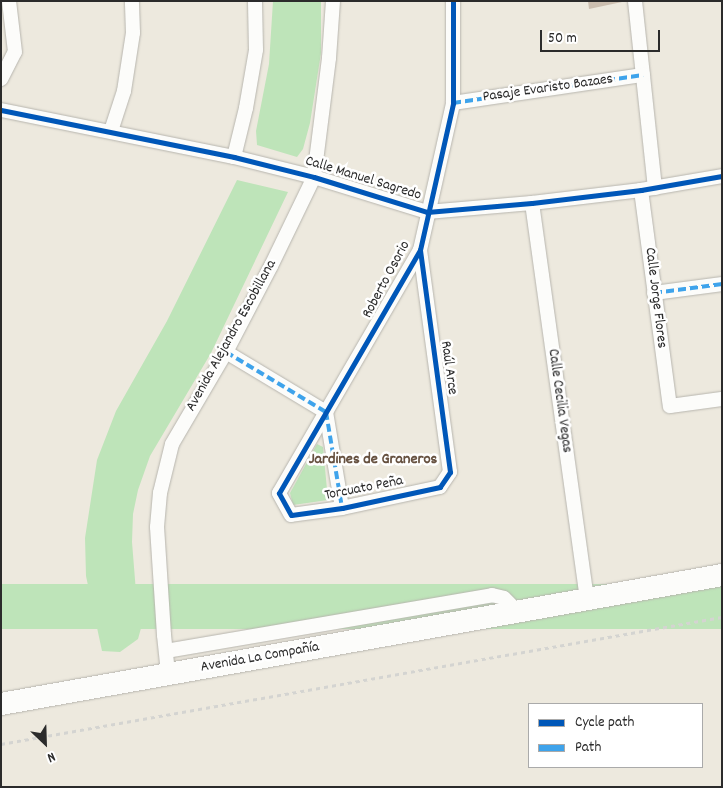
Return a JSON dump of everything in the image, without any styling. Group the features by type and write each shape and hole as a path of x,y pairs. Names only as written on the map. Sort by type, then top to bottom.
{"main road":[{"name":"Avenida La Compañía","path":"1,704 167,662 518,612 722,575"}],"street":[{"path":"1,80 15,52 9,1"},
{"path":"111,131 124,91 133,33 132,1"},
{"path":"234,157 246,108 256,50 254,1"},
{"name":"Avenida Alejandro Escobillana","path":"167,662 157,527 160,493 172,444 226,352 271,266 314,177 329,58 333,1"},
{"name":"Roberto Osorio","path":"291,515 279,493 420,250 453,103 453,1"},
{"name":"Calle Jorge Flores","path":"635,1 643,75 654,293 670,406 722,399"},
{"name":"Pasaje Evaristo Bazaes","path":"453,103 643,75"},
{"name":"Calle Manuel Sagredo","path":"1,110 234,157 314,177 427,212 532,203 648,189 722,176"},
{"name":"Calle Cecilia Vegas","path":"532,203 587,599"},
{"name":"Raúl Arce","path":"420,250 450,472 440,487"},
{"path":"654,293 722,284"},
{"path":"226,352 326,412 342,508"},
{"name":"Torcuato Peña","path":"291,515 342,508 440,487"}],"path":[{"path":"1,744 722,617"}],"green space":[{"path":"273,1 321,1 321,53 310,123 303,149 297,157 257,145 256,131 269,64"},
{"path":"237,180 288,192 211,353 150,456 138,490 133,514 132,542 136,592 143,621 138,639 120,652 102,651 86,576 85,538 97,460 116,411 167,321"},
{"path":"317,444 323,447 328,500 293,505 290,493"},
{"path":"1,584 722,584 722,629 1,629"}],"building":[{"path":"588,1 622,1 622,2 589,9"}],"marked path":[{"path":"453,103 643,75"},
{"path":"654,293 722,284"},
{"path":"226,352 326,412 342,508"}],"cycle path":[{"path":"420,250 450,472 440,487 342,508 291,515 279,493 420,250 453,103 453,1"},
{"path":"1,110 234,157 314,177 427,212 532,203 641,190 722,176"}],"district":[{"name":"Jardines de Graneros","path":"373,460"}]}
